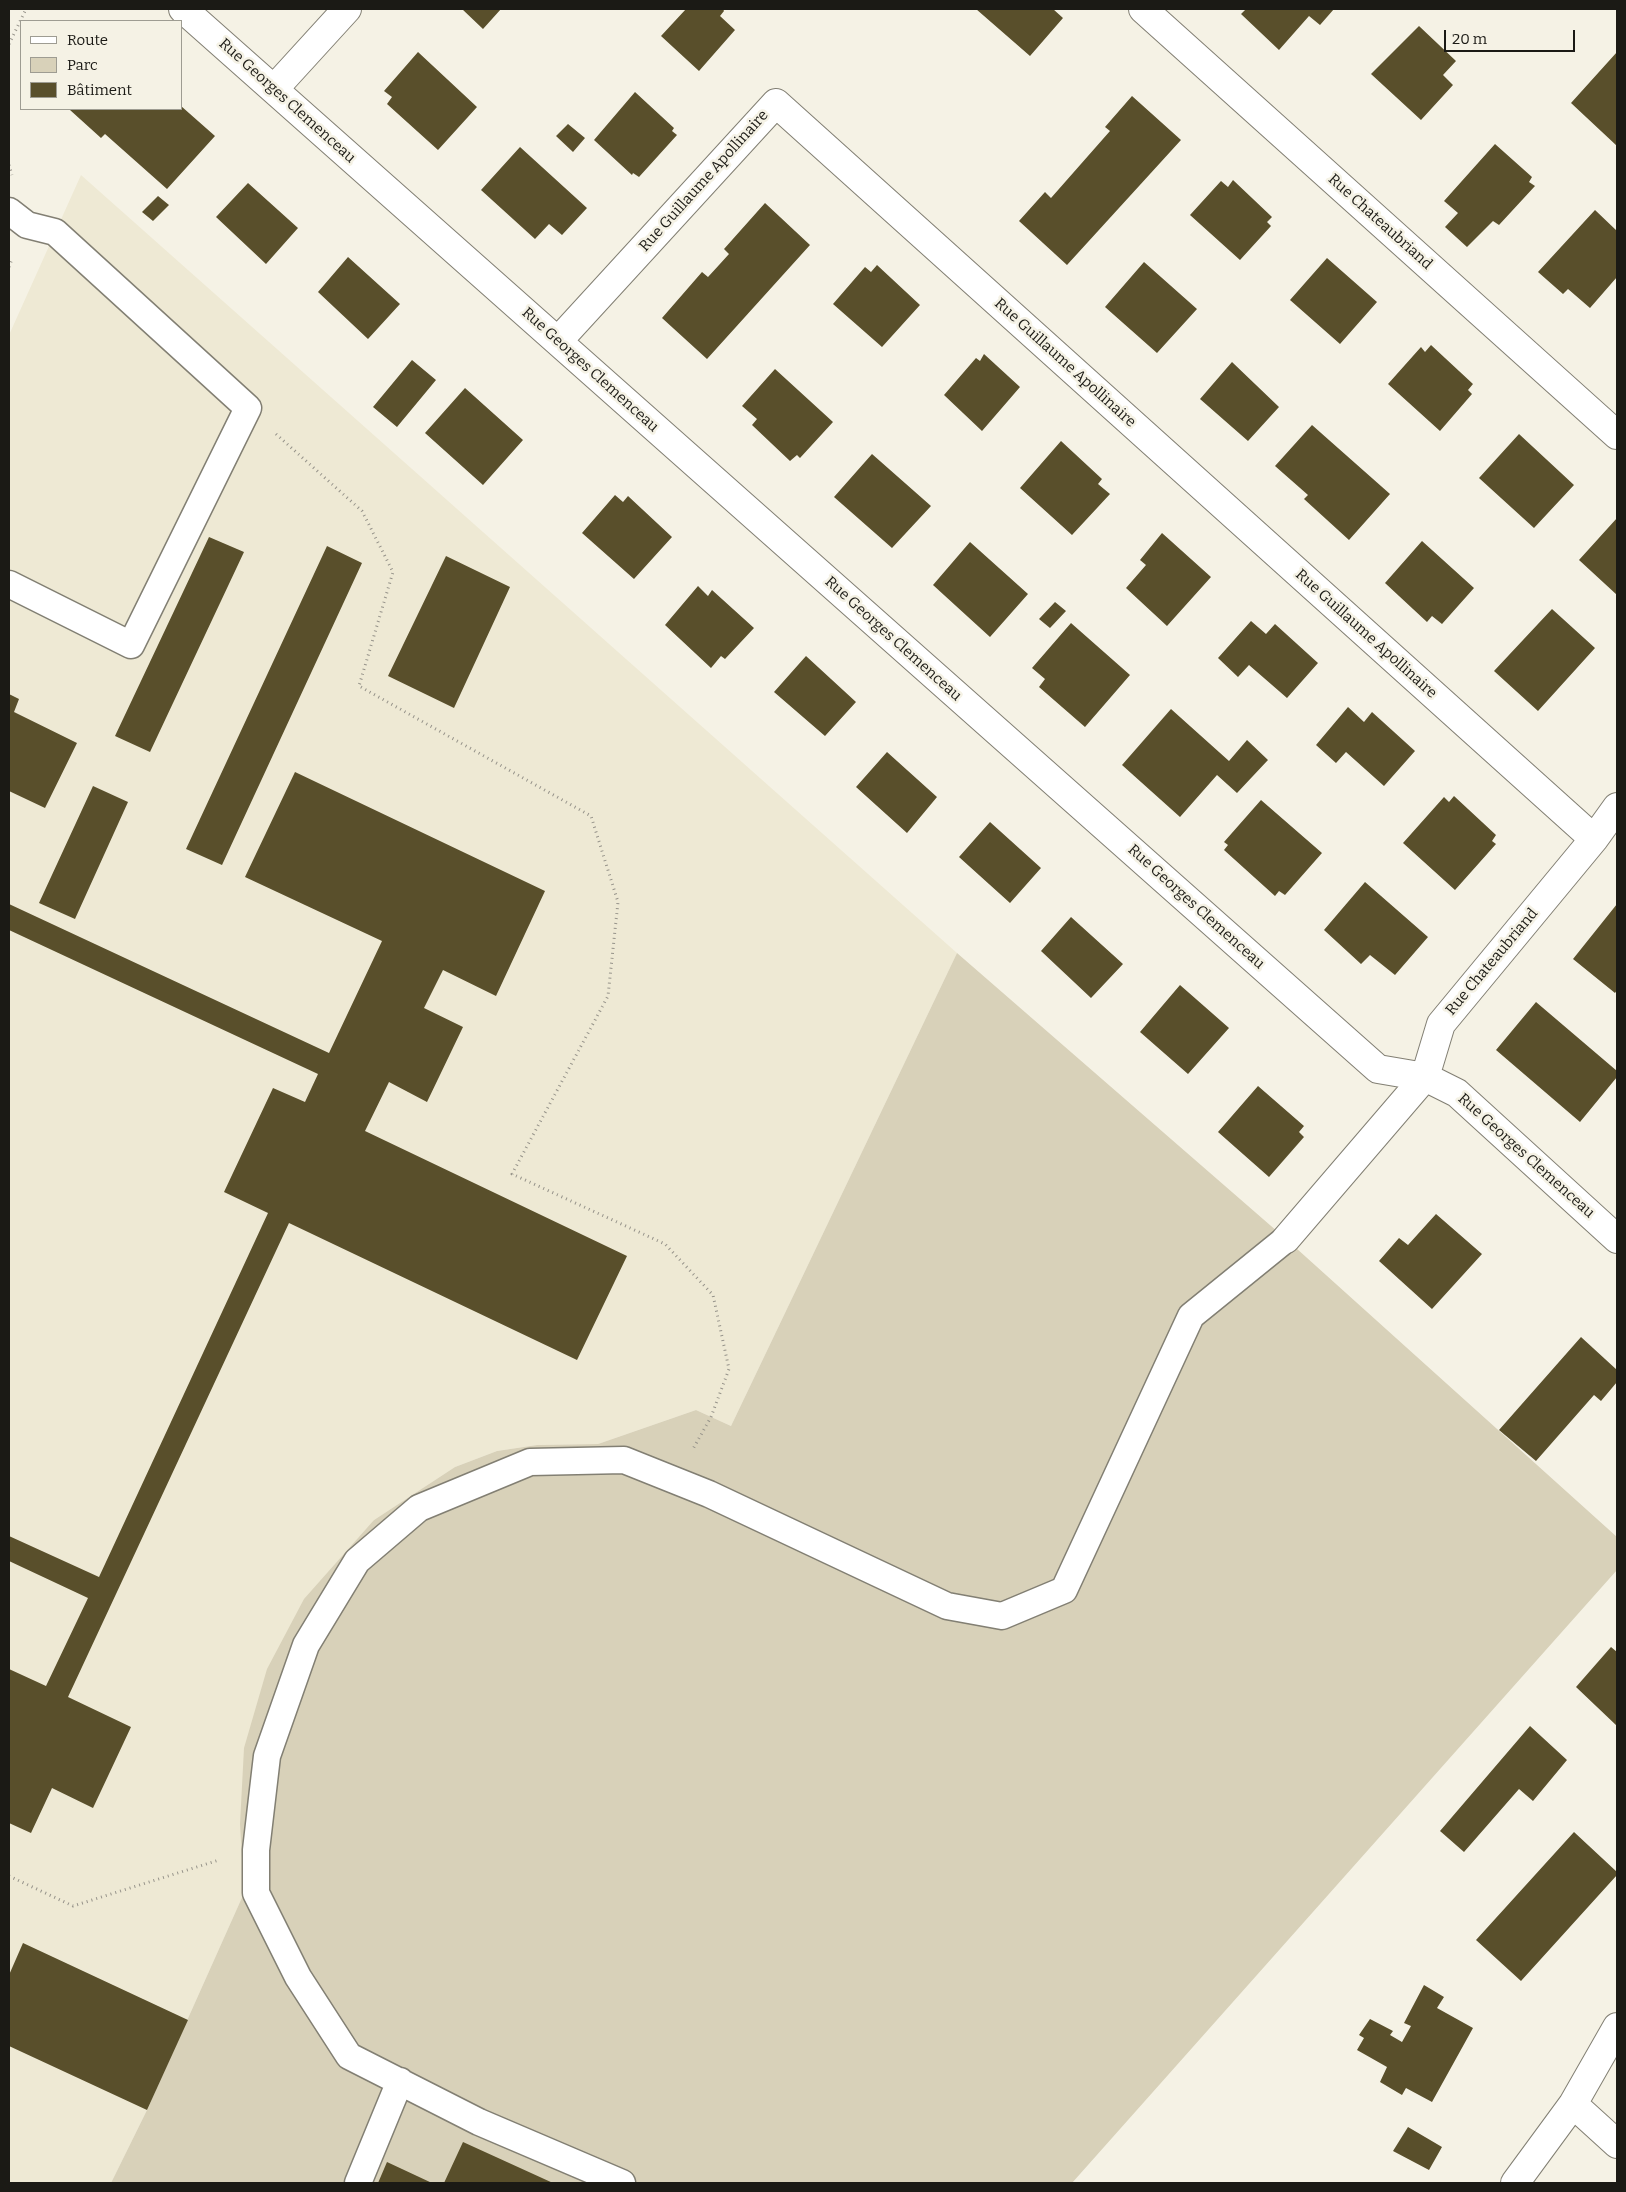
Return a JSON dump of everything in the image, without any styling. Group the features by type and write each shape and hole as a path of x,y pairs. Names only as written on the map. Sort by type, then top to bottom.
{"street":[{"name":"Rue Georges Clemenceau","path":"184,9 1378,1069 1425,1077 1457,1093 1617,1239"},
{"path":"274,89 347,9"},
{"name":"Rue Chateaubriand","path":"1143,9 1617,435"},
{"name":"Rue Guillaume Apollinaire","path":"558,341 776,103 1594,840"},
{"name":"Rue Chateaubriand","path":"1286,1239 1425,1077 1441,1024 1594,840 1617,807"},
{"path":"1515,2183 1573,2104 1617,2027"},
{"path":"1573,2104 1617,2144"}],"lane":[{"path":"9,212 27,225 55,232 248,408 131,645 9,584"},
{"path":"622,2183 479,2122 349,2056 298,1977 256,1893 256,1850 267,1756 306,1645 357,1562 419,1508 530,1462 624,1460 709,1494 948,1606 1002,1616 1064,1590 1191,1316 1286,1239"},
{"path":"358,2183 400,2081"}],"path":[{"path":"9,44 20,21"},
{"path":"248,408 362,511 393,572 359,686 591,816 618,902 608,996 512,1174 665,1244 713,1295 729,1369 711,1417 675,1480"},
{"path":"9,1876 73,1906 256,1850"}],"shaded area":[{"path":"81,175 957,953 731,1426 696,1410 598,1444 537,1445 497,1451 455,1467 374,1520 244,1893 147,2110 111,2183 9,2183 9,335"}],"green space":[{"path":"957,953 1286,1239 1617,1537 1617,1570 1072,2183 111,2183 147,2110 244,1893 240,1824 244,1748 267,1669 304,1599 374,1520 455,1467 497,1451 537,1445 598,1444 696,1410 731,1426"}],"building":[{"path":"462,9 501,9 483,29"},
{"path":"686,9 723,9 724,11 720,16 735,30 699,71 661,36"},
{"path":"976,9 1053,9 1063,18 1030,56"},
{"path":"1246,9 1334,9 1320,25 1309,16 1279,50 1241,14"},
{"path":"1419,26 1456,61 1443,75 1453,85 1421,120 1371,74"},
{"path":"418,52 477,107 438,150 387,104 392,97 384,91"},
{"path":"1617,52 1617,146 1571,103"},
{"path":"635,92 674,128 672,131 677,135 639,177 633,173 632,175 594,140"},
{"path":"1132,96 1181,140 1067,265 1019,221 1045,192 1051,198 1110,131 1105,127"},
{"path":"182,107 215,136 167,189 105,134 101,138 70,110 182,110"},
{"path":"568,124 585,138 573,152 556,136"},
{"path":"1495,144 1532,177 1529,182 1535,186 1499,225 1493,221 1467,247 1445,227 1458,213 1444,201"},
{"path":"520,147 587,208 562,235 549,224 535,239 481,190"},
{"path":"1233,180 1272,217 1267,222 1271,226 1240,260 1190,215 1221,181 1228,187"},
{"path":"248,183 298,228 266,264 216,217"},
{"path":"158,196 169,205 153,221 142,212"},
{"path":"765,203 810,245 707,359 662,318 702,272 708,277 729,254 724,249"},
{"path":"1595,210 1617,231 1617,277 1590,308 1568,289 1563,294 1538,272"},
{"path":"348,257 400,304 368,339 318,292"},
{"path":"1327,258 1377,302 1340,344 1290,300"},
{"path":"1144,262 1197,309 1157,353 1105,307"},
{"path":"877,265 920,305 882,347 833,304 865,267 871,272"},
{"path":"1431,345 1473,384 1468,390 1472,394 1440,431 1388,384 1421,347 1425,352"},
{"path":"984,354 1020,387 982,431 944,395 976,358 980,361"},
{"path":"412,360 436,380 397,427 373,407"},
{"path":"1232,362 1279,407 1248,441 1200,399"},
{"path":"775,369 833,422 800,458 797,455 790,461 752,425 757,419 742,406"},
{"path":"465,388 523,440 483,485 425,433"},
{"path":"1312,425 1390,494 1349,540 1304,499 1308,495 1275,466"},
{"path":"1519,434 1574,485 1534,528 1479,478"},
{"path":"1061,441 1102,479 1098,484 1110,494 1072,535 1020,488"},
{"path":"872,454 931,506 892,548 834,497"},
{"path":"615,495 623,502 628,496 672,537 634,579 582,533"},
{"path":"1617,518 1617,595 1579,560"},
{"path":"1162,533 1211,577 1167,626 1126,588 1146,565 1140,560"},
{"path":"209,537 244,552 150,752 115,736"},
{"path":"1422,541 1474,588 1442,624 1432,616 1427,622 1385,583"},
{"path":"970,542 1028,594 990,637 933,585"},
{"path":"327,546 362,563 222,865 186,849"},
{"path":"446,556 510,587 454,708 388,676"},
{"path":"698,586 708,596 712,590 754,628 725,659 721,656 711,668 665,625"},
{"path":"1055,602 1066,611 1050,628 1039,619"},
{"path":"1552,609 1595,648 1538,711 1494,671"},
{"path":"1251,621 1266,634 1275,624 1318,663 1287,698 1249,665 1238,677 1218,658"},
{"path":"1071,623 1130,675 1085,727 1039,687 1045,679 1032,668"},
{"path":"806,656 856,702 825,736 774,692"},
{"path":"9,694 19,699 14,712 77,743 45,808 9,791"},
{"path":"1348,707 1364,722 1372,712 1415,751 1384,786 1346,752 1336,763 1316,745"},
{"path":"1171,709 1229,761 1247,740 1268,760 1237,793 1217,775 1180,817 1122,765"},
{"path":"887,752 937,797 907,833 856,787"},
{"path":"295,772 545,891 496,996 443,970 424,1008 463,1027 427,1102 389,1082 365,1131 627,1256 577,1360 289,1223 68,1697 131,1727 93,1808 52,1788 31,1833 9,1823 9,1669 46,1686 88,1598 9,1561 9,1536 99,1577 268,1213 224,1192 273,1088 305,1102 318,1074 9,930 9,904 329,1053 382,941 245,877"},
{"path":"93,786 128,802 75,919 39,903"},
{"path":"1454,796 1496,835 1492,841 1496,844 1455,890 1403,843 1444,797 1449,802"},
{"path":"1261,800 1322,853 1285,895 1279,891 1275,896 1224,850 1228,845 1224,842"},
{"path":"990,822 1041,868 1010,903 959,857"},
{"path":"1365,882 1428,937 1395,975 1370,955 1361,964 1324,930"},
{"path":"1617,904 1617,990 1615,993 1573,959"},
{"path":"1071,917 1123,964 1091,998 1041,951"},
{"path":"1180,985 1229,1028 1188,1074 1140,1032"},
{"path":"1536,1002 1617,1071 1617,1077 1580,1122 1496,1050"},
{"path":"1258,1086 1304,1126 1299,1132 1304,1137 1269,1177 1218,1132"},
{"path":"1436,1214 1482,1254 1432,1309 1379,1261 1399,1238 1408,1245"},
{"path":"1581,1337 1617,1370 1617,1382 1601,1401 1594,1395 1536,1461 1499,1430"},
{"path":"1611,1647 1617,1652 1617,1726 1576,1687"},
{"path":"1530,1726 1567,1760 1533,1801 1519,1789 1464,1852 1440,1831"},
{"path":"1574,1832 1617,1872 1617,1875 1521,1981 1476,1940"},
{"path":"23,1943 188,2020 147,2110 9,2046 9,1975"},
{"path":"1424,1985 1444,1997 1437,2008 1473,2028 1432,2102 1406,2088 1402,2095 1380,2082 1387,2067 1357,2050 1364,2038 1359,2035 1370,2019 1393,2031 1390,2035 1402,2042 1411,2026 1404,2023"},
{"path":"1408,2127 1442,2147 1429,2170 1393,2151"},
{"path":"463,2142 553,2183 444,2183"},
{"path":"387,2162 432,2183 378,2183"}]}
